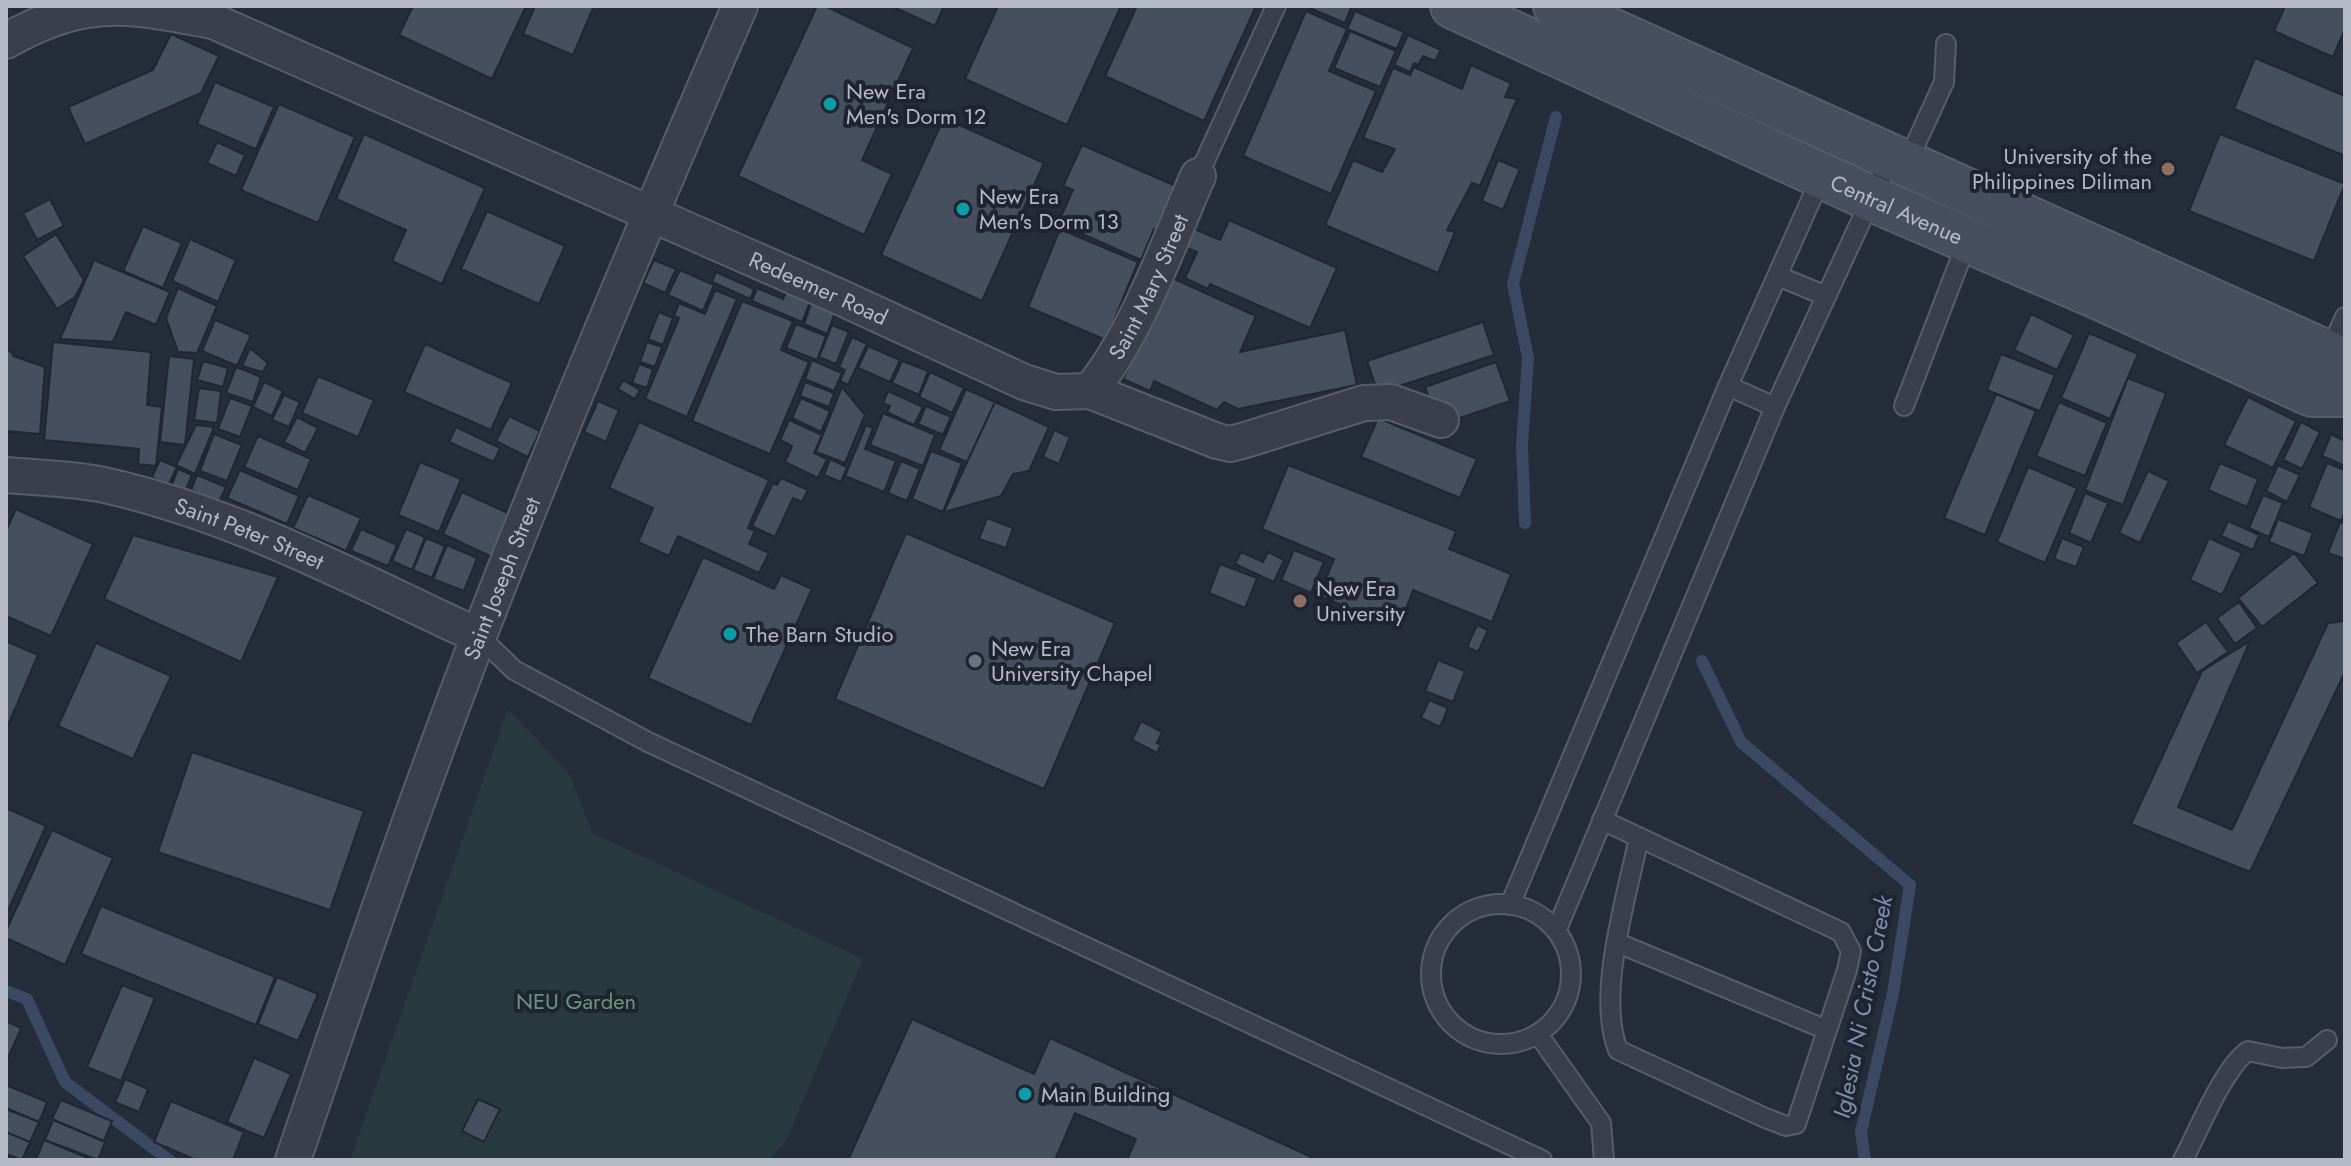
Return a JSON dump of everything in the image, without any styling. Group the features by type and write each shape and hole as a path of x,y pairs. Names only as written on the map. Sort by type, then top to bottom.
{"main road":[{"name":"Central Avenue","path":"1453,6 1832,155 1899,160 2331,369"},
{"name":"Central Avenue","path":"1556,6 1832,155 1870,198 2097,296 2331,369"}],"street":[{"name":"Saint Joseph Street","path":"293,1160 378,908 479,636 650,215 740,6"},
{"name":"Redeemer Road","path":"6,41 28,29 88,10 148,9 213,21 842,298 1024,382 1056,392 1090,391 1230,444 1364,403 1391,402 1441,420"},
{"name":"Saint Mary Street","path":"1090,391 1107,371 1125,339 1198,176"},
{"name":"Saint Peter Street","path":"6,475 101,484 193,509 276,543 479,636"}],"lane":[{"path":"1198,176 1276,6"},
{"path":"1557,929 1775,407 1870,198 1899,160 1944,82 1946,44"},
{"path":"1510,905 1728,386 1832,155"},
{"path":"1904,406 1962,255"},
{"path":"1778,276 1826,296"},
{"path":"1728,386 1775,407"},
{"path":"479,636 514,670 648,742 1542,1160"},
{"path":"1602,820 1639,837 1841,932 1851,951 1796,1124 1786,1126 1763,1117 1618,1050 1611,1031 1610,985 1639,837"},
{"path":"1484,905 1524,907 1542,916 1557,929 1567,947 1572,966 1571,986 1565,1006 1553,1022 1538,1034 1519,1042 1499,1045 1479,1041 1461,1032 1446,1018 1435,1001 1430,982 1434,952 1449,926 1465,913 1484,905"},
{"path":"1618,943 1827,1030"},
{"path":"1538,1034 1601,1123 1604,1160"},
{"path":"2183,1160 2224,1082 2243,1055 2248,1051 2282,1058 2306,1057 2327,1040"}],"green space":[{"name":"NEU Garden","path":"508,709 570,775 592,833 863,959 786,1141 768,1160 350,1160"}],"building":[{"path":"413,6 526,6 492,79 399,35"},
{"path":"535,6 594,6 573,55 523,34"},
{"name":"New Era Men's Dorm 12","path":"817,6 825,6 913,48 862,160 892,174 864,235 738,176"},
{"path":"891,6 944,6 935,26"},
{"path":"998,6 1121,6 1067,125 965,79"},
{"path":"1137,6 1256,6 1204,121 1105,76"},
{"path":"1305,6 1352,6 1345,23"},
{"path":"2285,6 2345,6 2345,29 2333,57 2274,31"},
{"path":"1306,11 1347,29 1329,71 1376,91 1331,194 1243,156"},
{"path":"1355,11 1404,32 1397,49 1347,29"},
{"path":"1350,31 1396,51 1380,87 1334,68"},
{"path":"171,34 219,56 201,93 85,144 68,107 153,70"},
{"path":"1408,35 1441,50 1435,61 1423,56 1418,65 1414,63 1410,72 1394,65"},
{"path":"2255,58 2345,96 2345,156 2234,109"},
{"path":"1471,65 1511,83 1505,97 1517,99 1480,186 1472,183 1447,230 1455,232 1438,273 1325,225 1353,160 1382,172 1395,149 1363,138 1393,68 1410,75 1414,67 1462,89"},
{"path":"215,82 274,107 256,149 197,124"},
{"path":"279,104 355,137 318,223 241,190"},
{"name":"New Era Men's Dorm 13","path":"944,118 1044,163 982,301 881,255"},
{"path":"364,134 485,188 442,284 392,261 406,230 336,199"},
{"path":"2220,134 2345,184 2314,261 2189,211"},
{"path":"217,142 245,155 236,176 207,163"},
{"path":"1082,145 1178,187 1159,231 1154,229 1141,260 1058,223 1073,190 1063,186"},
{"path":"1498,160 1520,169 1503,210 1482,201"},
{"path":"50,199 64,226 37,240 23,213"},
{"path":"487,211 565,246 539,304 461,269"},
{"path":"1229,220 1337,268 1310,328 1210,284 1208,289 1185,278 1197,252 1182,246 1190,227 1220,240"},
{"path":"143,226 182,243 163,288 123,271"},
{"path":"1060,229 1138,262 1106,340 1028,307"},
{"path":"56,234 84,280 75,297 57,309 23,256"},
{"path":"190,239 236,260 218,302 172,281"},
{"path":"94,260 170,292 156,325 126,312 113,342 60,339"},
{"path":"654,260 676,269 665,293 643,283"},
{"path":"680,270 714,285 703,311 668,295"},
{"path":"716,272 754,289 750,299 712,282"},
{"path":"1170,277 1256,316 1240,352 1345,330 1357,385 1238,409 1224,402 1217,410 1154,381 1150,391 1123,379"},
{"path":"178,288 217,306 197,353 178,352 166,318"},
{"path":"757,288 783,299 786,292 810,302 802,322 752,301"},
{"path":"715,290 737,299 687,417 645,399 679,318 674,316 679,303 705,314"},
{"path":"742,301 793,321 781,350 809,362 770,454 692,421"},
{"path":"812,301 836,310 827,334 804,324"},
{"path":"659,312 673,318 663,345 648,339"},
{"path":"2031,314 2074,335 2057,370 2014,350"},
{"path":"215,320 251,335 237,366 202,351"},
{"path":"1483,322 1494,355 1378,393 1367,361"},
{"path":"796,324 826,336 817,360 786,348"},
{"path":"832,325 849,332 836,364 819,357"},
{"path":"2089,333 2138,354 2110,419 2061,398"},
{"path":"852,337 867,344 848,385 840,381 845,370 839,367"},
{"path":"53,342 151,352 147,405 162,407 156,466 138,464 139,449 44,440"},
{"path":"647,342 662,347 655,367 640,362"},
{"path":"425,344 512,383 491,430 404,392"},
{"path":"868,346 900,360 890,382 858,368"},
{"path":"250,348 268,363 263,372 242,366"},
{"path":"6,350 13,356 45,367 40,434 6,431"},
{"path":"2001,354 2055,375 2040,411 1987,390"},
{"path":"169,356 194,359 185,445 160,442"},
{"path":"812,360 842,373 834,391 805,379"},
{"path":"203,361 228,368 223,387 197,380"},
{"path":"902,361 928,371 919,395 892,383"},
{"path":"1496,362 1510,401 1454,420 1434,411 1425,387"},
{"path":"639,364 653,369 647,388 632,383"},
{"path":"236,367 261,377 253,402 226,393"},
{"path":"930,372 964,388 952,413 919,397"},
{"path":"318,376 374,400 358,437 302,413"},
{"path":"2128,378 2166,393 2123,505 2085,490"},
{"path":"623,380 640,390 635,399 618,389"},
{"path":"264,382 283,391 272,416 253,407"},
{"path":"805,382 834,393 829,407 800,396"},
{"path":"842,387 865,415 845,463 816,452"},
{"path":"199,388 221,391 217,423 194,420"},
{"path":"966,389 995,402 967,462 939,450"},
{"path":"888,391 923,407 914,425 887,412 890,406 883,403"},
{"path":"1996,394 2036,411 1985,535 1944,518"},
{"path":"284,395 300,402 289,427 272,420"},
{"path":"2248,397 2296,421 2273,468 2224,445"},
{"path":"230,398 252,406 240,437 218,429"},
{"path":"801,398 830,411 821,432 792,418"},
{"path":"598,401 619,410 606,442 584,432"},
{"path":"995,402 1049,427 1029,471 1013,474 1001,496 944,512"},
{"path":"2059,402 2107,423 2085,476 2036,456"},
{"path":"926,406 951,417 943,435 918,424"},
{"path":"883,413 935,435 923,466 870,445"},
{"path":"509,416 540,431 528,457 496,441"},
{"path":"297,417 318,428 305,453 284,442"},
{"path":"1378,418 1477,459 1460,498 1361,457"},
{"path":"789,420 822,435 814,453 827,459 818,478 785,462 792,446 780,440"},
{"path":"639,422 769,480 748,528 755,531 749,544 769,553 759,573 678,536 669,556 638,542 653,508 609,488"},
{"path":"2301,422 2320,432 2302,469 2283,460"},
{"path":"196,425 214,427 195,474 176,465"},
{"path":"866,425 873,428 865,449 896,461 884,492 845,476"},
{"path":"456,427 500,448 494,462 449,442"},
{"path":"1054,430 1070,437 1059,464 1043,457"},
{"path":"214,434 242,445 227,481 200,471"},
{"path":"2331,434 2345,441 2345,466 2322,456"},
{"path":"258,436 311,459 298,490 244,467"},
{"path":"931,451 962,463 943,512 912,499"},
{"path":"830,459 847,467 841,482 824,475"},
{"path":"160,460 177,467 168,486 152,477"},
{"path":"901,461 920,469 907,501 888,493"},
{"path":"420,462 461,479 439,532 398,515"},
{"path":"2220,463 2258,479 2247,507 2208,490"},
{"path":"2327,463 2345,470 2345,512 2341,521 2309,507"},
{"path":"1288,465 1456,531 1449,549 1511,574 1492,622 1413,590 1399,628 1319,596 1334,559 1262,529"},
{"path":"2278,465 2300,475 2287,502 2266,491"},
{"path":"2028,467 2077,488 2045,563 1997,542"},
{"path":"178,469 192,475 185,492 171,487"},
{"path":"240,470 299,496 287,524 227,498"},
{"path":"2148,471 2169,481 2140,543 2119,533"},
{"path":"197,475 226,487 219,502 191,490"},
{"path":"781,478 808,490 802,502 793,498 775,537 752,526 773,483 777,485"},
{"path":"462,492 512,515 492,557 443,534"},
{"path":"2085,493 2108,503 2091,543 2069,533"},
{"path":"308,495 361,518 346,551 293,528"},
{"path":"2263,495 2283,503 2269,537 2249,528"},
{"path":"16,509 93,544 51,636 6,616 6,531"},
{"path":"987,518 1013,528 1006,548 979,539"},
{"path":"2278,519 2313,533 2304,556 2269,542"},
{"path":"2228,521 2259,535 2253,550 2221,536"},
{"path":"2340,522 2345,524 2345,559 2328,553"},
{"path":"361,529 397,545 388,566 351,551"},
{"path":"406,529 425,537 412,570 392,561"},
{"name":"New Era University Chapel","path":"906,533 1115,623 1044,789 835,699"},
{"path":"133,535 278,577 241,662 104,599"},
{"path":"426,538 445,546 432,578 413,570"},
{"path":"2062,538 2084,547 2076,567 2054,559"},
{"path":"2209,538 2242,553 2222,595 2190,580"},
{"path":"447,545 477,558 464,591 433,579"},
{"path":"1294,550 1324,562 1311,593 1281,580"},
{"path":"1241,552 1263,562 1268,552 1284,560 1274,582 1235,564"},
{"path":"2294,553 2318,583 2262,627 2238,598"},
{"name":"The Barn Studio","path":"703,557 774,589 781,575 812,589 751,725 648,678"},
{"path":"1220,564 1257,578 1245,608 1209,593"},
{"path":"2239,602 2257,628 2235,644 2217,618"},
{"path":"2345,621 2345,672 2250,872 2131,824 2202,671 2250,641 2178,807 2232,830 2328,623"},
{"path":"2206,622 2228,652 2197,673 2176,643"},
{"path":"1477,625 1488,630 1478,652 1467,647"},
{"path":"6,641 38,655 6,730"},
{"path":"96,643 171,676 133,759 58,726"},
{"path":"1438,660 1465,671 1453,702 1425,691"},
{"path":"1429,700 1448,708 1440,727 1421,718"},
{"path":"1141,721 1162,732 1157,753 1132,740"},
{"path":"192,752 364,811 330,910 158,852"},
{"path":"6,808 46,826 6,915"},
{"path":"52,830 113,858 65,965 6,938 6,931"},
{"path":"101,906 275,977 256,1025 81,954"},
{"path":"277,977 318,994 298,1041 258,1024"},
{"path":"122,985 155,998 121,1081 87,1067"},
{"name":"Main Building","path":"912,1019 1034,1074 1050,1038 1318,1160 1127,1160 1136,1139 1075,1113 1055,1160 848,1160"},
{"path":"6,1021 21,1028 6,1063"},
{"path":"254,1058 291,1074 264,1138 227,1122"},
{"path":"125,1079 148,1089 139,1112 115,1102"},
{"path":"6,1085 47,1102 39,1122 6,1108"},
{"path":"478,1099 500,1109 484,1142 462,1131"},
{"path":"61,1100 112,1121 104,1141 52,1119"},
{"path":"171,1101 244,1132 233,1160 196,1160 154,1142"},
{"path":"6,1109 39,1122 30,1142 6,1132"},
{"path":"53,1120 105,1142 98,1160 45,1140"},
{"path":"6,1132 30,1142 22,1160 6,1154"},
{"path":"44,1140 93,1160 36,1160"}],"waterway":[{"name":"Iglesia Ni Cristo Creek","path":"1525,523 1522,446 1528,358 1513,284 1556,117"},
{"name":"Iglesia Ni Cristo Creek","path":"1702,661 1741,742 1910,885 1893,993 1861,1132 1865,1160"},
{"name":"Iglesia Ni Cristo Creek","path":"6,991 27,999 65,1082 169,1160"}],"place":[{"name":"New Era Men's Dorm 12","path":"830,104"},
{"name":"University of the Philippines Diliman","path":"2168,169"},
{"name":"New Era Men's Dorm 13","path":"963,209"},
{"name":"New Era University","path":"1300,601"},
{"name":"The Barn Studio","path":"730,634"},
{"name":"New Era University Chapel","path":"975,661"},
{"name":"Main Building","path":"1025,1094"}]}
